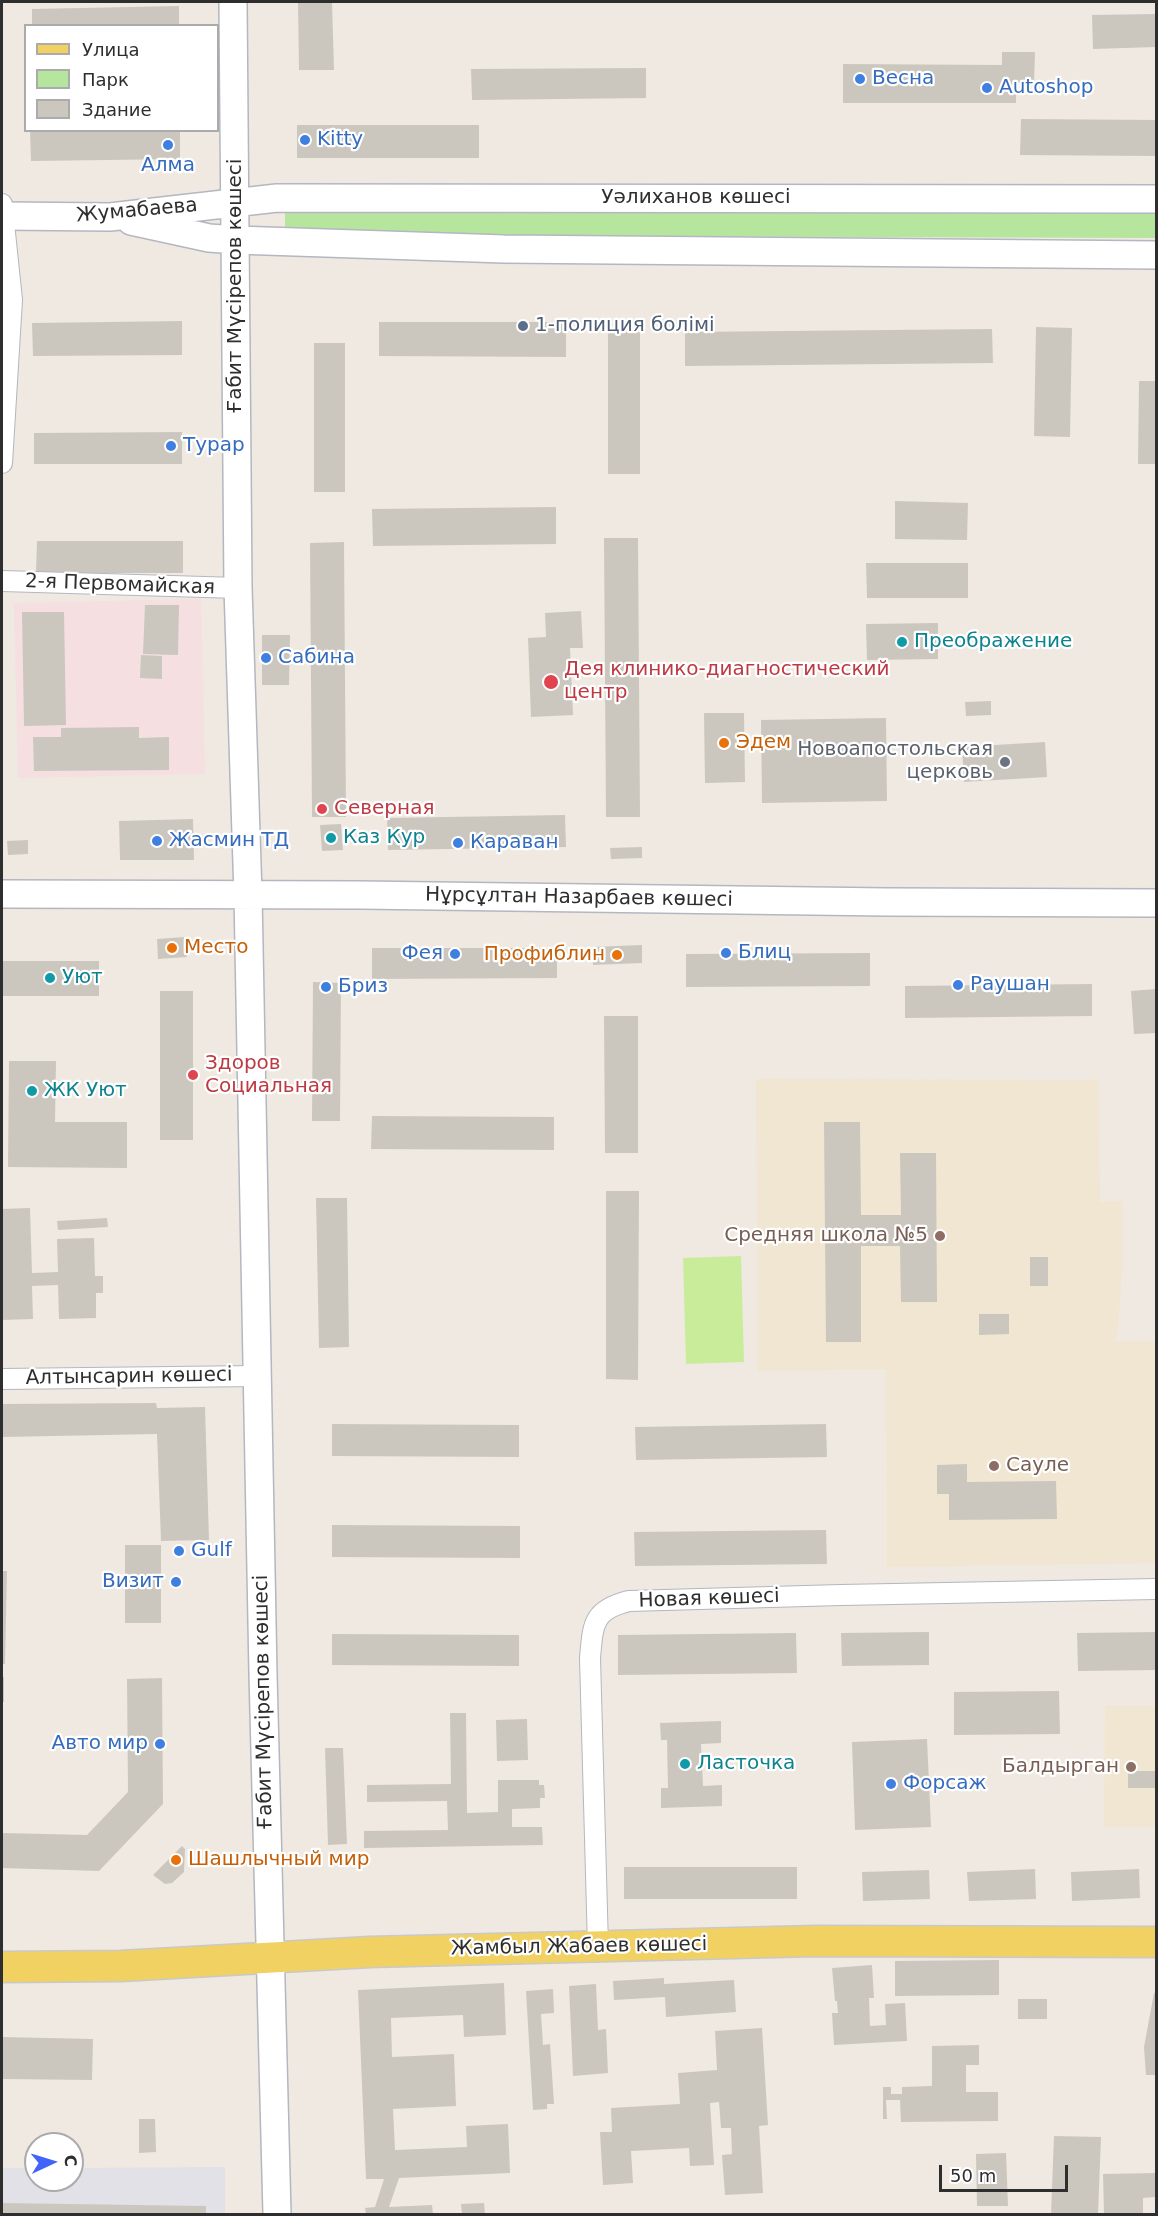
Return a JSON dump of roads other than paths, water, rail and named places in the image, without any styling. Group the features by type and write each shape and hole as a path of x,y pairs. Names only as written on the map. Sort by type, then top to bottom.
{"main road":[{"name":"Ғабит Мүсірепов көшесі","path":"233,2 238,588 248,895 277,2214"},
{"name":"Уәлиханов көшесі","path":"235,201 277,198 1156,199"},
{"name":"Жумабаева","path":"2,212 110,217 235,201"},
{"path":"110,217 209,238 236,240 504,249 1156,255"},
{"name":"Нұрсұлтан Назарбаев көшесі","path":"2,894 903,903 1156,903"},
{"name":"Жамбыл Жабаев көшесі","path":"2,1967 121,1966 370,1952 816,1941 1156,1942"}],"street":[{"path":"2,212 7,299 2,463"},
{"name":"2-я Первомайская","path":"2,581 238,588"},
{"name":"Алтынсарин көшесі","path":"2,1379 257,1376"},
{"name":"Новая көшесі","path":"598,1947 590,1658 595,1622 599,1615 608,1608 629,1601 841,1594 1156,1589"}],"place":[{"name":"Весна","path":"860,79"},
{"name":"Autoshop","path":"987,88"},
{"name":"Kitty","path":"305,140"},
{"name":"Алма","path":"168,145"},
{"name":"1-полиция болiмi","path":"523,326"},
{"name":"Турар","path":"171,446"},
{"name":"Преображение","path":"902,642"},
{"name":"Сабина","path":"266,658"},
{"name":"Дея клинико-диагностический центр","path":"551,682"},
{"name":"Эдем","path":"724,743"},
{"name":"Новоапостольская церковь","path":"1005,762"},
{"name":"Северная","path":"322,809"},
{"name":"Каз Кур","path":"331,838"},
{"name":"Жасмин ТД","path":"157,841"},
{"name":"Караван","path":"458,843"},
{"name":"Место","path":"172,948"},
{"name":"Блиц","path":"726,953"},
{"name":"Фея","path":"455,954"},
{"name":"Профиблин","path":"617,955"},
{"name":"Уют","path":"50,978"},
{"name":"Раушан","path":"958,985"},
{"name":"Бриз","path":"326,987"},
{"name":"Здоров Социальная","path":"193,1075"},
{"name":"ЖК Уют","path":"32,1091"},
{"name":"Средняя школа №5","path":"940,1236"},
{"name":"Сауле","path":"994,1466"},
{"name":"Gulf","path":"179,1551"},
{"name":"Визит","path":"176,1582"},
{"name":"Авто мир","path":"160,1744"},
{"name":"Ласточка","path":"685,1764"},
{"name":"Балдырган","path":"1131,1767"},
{"name":"Форсаж","path":"891,1784"},
{"name":"Шашлычный мир","path":"176,1860"}]}
